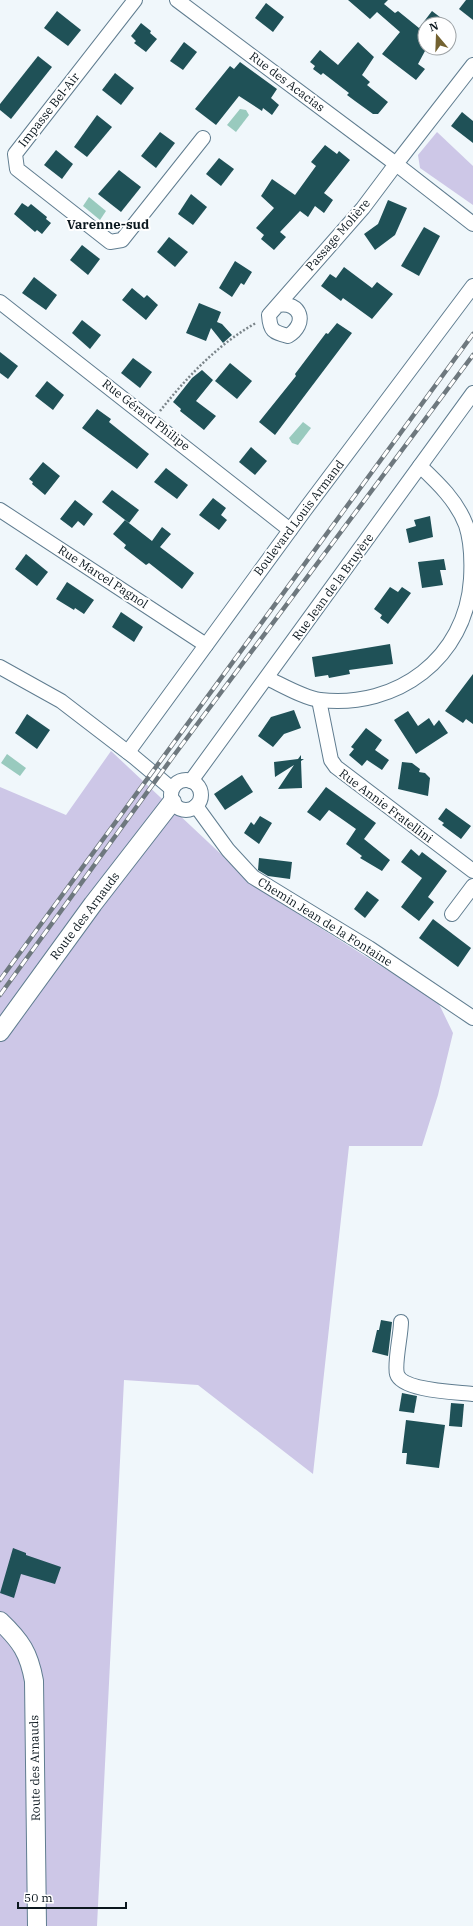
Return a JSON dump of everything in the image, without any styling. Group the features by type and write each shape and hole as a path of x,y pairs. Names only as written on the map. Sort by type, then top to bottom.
{"street":[{"name":"Impasse Bel-Air","path":"135,0 15,154 17,169 110,242 122,240 203,138"},
{"name":"Rue des Acacias","path":"177,0 396,164"},
{"path":"473,65 396,164 473,224"},
{"name":"Passage Molière","path":"274,310 291,288 362,208 396,164"},
{"name":"Boulevard Louis Armand","path":"128,752 290,530 473,286"},
{"name":"Rue Gérard Philipe","path":"0,302 290,530"},
{"name":"Rue Jean de la Bruyère","path":"192,780 473,393"},
{"path":"267,678 319,700 354,700 384,694 409,683 427,670 449,645 464,617 470,590 472,559 469,525 447,493 420,466"},
{"name":"Rue Marcel Pagnol","path":"0,510 206,645"},
{"path":"0,667 61,701 128,752 172,795 180,809 185,810 196,806 200,800 201,791 192,780 181,780 172,795"},
{"name":"Rue Annie Fratellini","path":"319,700 331,760 336,768 473,871"},
{"name":"Route des Arnauds","path":"0,1032 172,795"},
{"name":"Chemin Jean de la Fontaine","path":"196,806 228,850 253,877 369,948 473,1018"},
{"path":"452,914 473,886"},
{"path":"401,1322 396,1363 397,1375 402,1381 410,1385 432,1390 473,1394"},
{"name":"Route des Arnauds","path":"0,1621 18,1638 25,1650 31,1664 34,1681 37,1926"}],"path":[{"path":"152,421 186,378 240,332 274,310"}],"shaded area":[{"path":"240,109 246,110 249,115 236,132 227,125"},
{"path":"437,132 473,166 473,205 420,168 418,155"},
{"path":"89,197 106,211 100,220 83,206"},
{"path":"303,422 311,428 298,445 292,443 289,438"},
{"path":"111,751 257,888 438,1002 453,1033 438,1095 422,1146 349,1146 313,1474 198,1385 124,1380 97,1926 0,1926 0,787 66,815"},
{"path":"7,754 26,768 20,776 1,763"}],"building":[{"path":"348,0 388,0 384,4 395,13 398,11 417,26 417,56 422,56 418,64 425,69 416,80 382,54 400,32 377,12 370,19"},
{"path":"466,0 473,0 473,20 459,9"},
{"path":"266,3 284,17 273,32 255,18"},
{"path":"57,11 81,30 68,46 44,28"},
{"path":"432,11 439,16 428,16"},
{"path":"141,23 151,31 150,33 157,39 146,52 134,43 136,41 131,36"},
{"path":"184,42 197,52 183,70 170,61"},
{"path":"358,42 374,57 362,75 370,82 367,85 388,102 378,114 373,114 347,95 349,93 323,73 321,75 313,69 315,66 310,62 320,50 338,65"},
{"path":"38,56 52,67 11,119 0,110 0,104"},
{"path":"240,62 277,89 271,98 279,105 272,115 263,108 262,111 239,96 216,125 195,109 230,66 234,69"},
{"path":"115,73 134,88 121,105 102,90"},
{"path":"462,112 473,121 473,143 451,126"},
{"path":"97,115 112,127 87,157 74,147"},
{"path":"160,132 175,143 156,168 141,156"},
{"path":"325,145 337,154 339,151 350,160 324,193 333,200 324,213 315,206 308,217 300,211 280,232 286,237 274,250 261,239 264,235 256,228 274,208 261,196 272,179 295,195 316,166 311,162"},
{"path":"56,150 73,164 62,179 44,165"},
{"path":"219,158 234,169 221,186 206,174"},
{"path":"119,170 141,187 121,212 98,194"},
{"path":"191,194 207,207 193,225 178,214"},
{"path":"388,200 407,208 395,235 375,250 364,234 378,224"},
{"path":"22,203 28,207 31,204 47,217 46,219 51,223 42,234 37,230 35,232 14,214"},
{"path":"424,227 440,236 419,276 401,266"},
{"path":"169,237 188,252 175,267 157,252"},
{"path":"82,245 100,259 88,275 70,260"},
{"path":"235,261 252,272 244,285 241,283 232,297 219,288"},
{"path":"344,267 372,288 377,282 393,294 372,319 343,298 341,301 321,286 330,274 336,278"},
{"path":"34,277 57,295 46,310 22,293"},
{"path":"132,288 144,298 147,295 158,305 146,320 122,300"},
{"path":"199,303 221,312 217,322 222,324 232,335 223,343 211,328 206,341 186,333"},
{"path":"82,320 101,335 90,349 72,333"},
{"path":"337,323 352,333 275,435 259,422 296,376 295,374 326,333 328,334"},
{"path":"0,352 18,366 8,379 0,373"},
{"path":"133,358 152,372 140,388 121,373"},
{"path":"230,363 252,381 237,399 215,381"},
{"path":"202,370 213,380 196,401 216,416 204,430 180,411 181,409 173,402 192,378"},
{"path":"47,381 64,395 53,410 35,396"},
{"path":"97,409 111,419 109,422 149,454 137,469 82,428"},
{"path":"251,447 267,461 255,475 239,462"},
{"path":"43,462 60,476 45,495 32,484 33,482 29,479"},
{"path":"166,468 188,485 177,499 154,482"},
{"path":"112,490 139,510 129,523 102,502"},
{"path":"213,498 226,508 221,515 227,520 219,530 199,515"},
{"path":"75,500 93,514 84,526 78,521 72,528 60,519"},
{"path":"430,516 433,537 409,543 406,529 416,526 414,520"},
{"path":"125,520 152,541 162,527 171,534 160,547 194,573 182,589 149,563 146,565 124,548 126,545 113,534"},
{"path":"26,554 48,572 37,586 15,569"},
{"path":"444,559 446,570 440,570 443,585 422,588 418,562"},
{"path":"67,582 94,600 84,614 56,599"},
{"path":"390,587 398,592 402,587 411,593 388,624 380,618 382,615 374,609"},
{"path":"121,612 143,627 134,642 112,627"},
{"path":"390,644 393,664 349,670 350,674 329,678 328,675 315,677 312,657"},
{"path":"473,674 473,724 466,719 463,723 445,711"},
{"path":"294,710 301,728 284,734 273,747 258,736 271,717"},
{"path":"408,711 418,726 429,718 434,726 439,720 448,733 416,754 394,720"},
{"path":"27,714 50,730 37,749 15,733"},
{"path":"366,728 382,740 375,750 389,760 382,770 367,760 362,766 349,755 354,749 351,747"},
{"path":"301,755 301,759 304,759 301,761 302,788 278,789 294,765 275,777 274,762 298,759"},
{"path":"402,762 412,763 420,769 419,772 425,773 430,778 428,796 398,789"},
{"path":"242,775 253,792 225,810 214,794"},
{"path":"326,787 376,823 364,839 390,860 382,871 360,858 362,856 346,844 356,829 329,810 320,821 307,812"},
{"path":"446,808 471,826 461,839 442,825 444,823 438,819"},
{"path":"260,816 272,823 259,844 244,833 251,822 254,825"},
{"path":"411,849 419,856 422,852 447,871 428,897 434,902 419,921 401,907 422,878 401,862"},
{"path":"259,858 292,862 290,879 268,876 258,870"},
{"path":"367,891 379,900 365,918 354,909"},
{"path":"433,919 471,948 458,967 419,938"},
{"path":"381,1320 392,1322 388,1356 372,1352"},
{"path":"402,1393 417,1396 414,1413 399,1411"},
{"path":"451,1403 464,1404 462,1427 449,1426"},
{"path":"406,1420 445,1425 439,1468 406,1464 407,1453 402,1453"},
{"path":"13,1548 26,1553 26,1555 61,1567 55,1584 21,1574 14,1598 0,1593"}],"railway":[{"path":"0,980 473,334"},
{"path":"0,995 172,758 473,355"}],"district":[{"name":"Varenne-sud","path":"108,224"}]}
